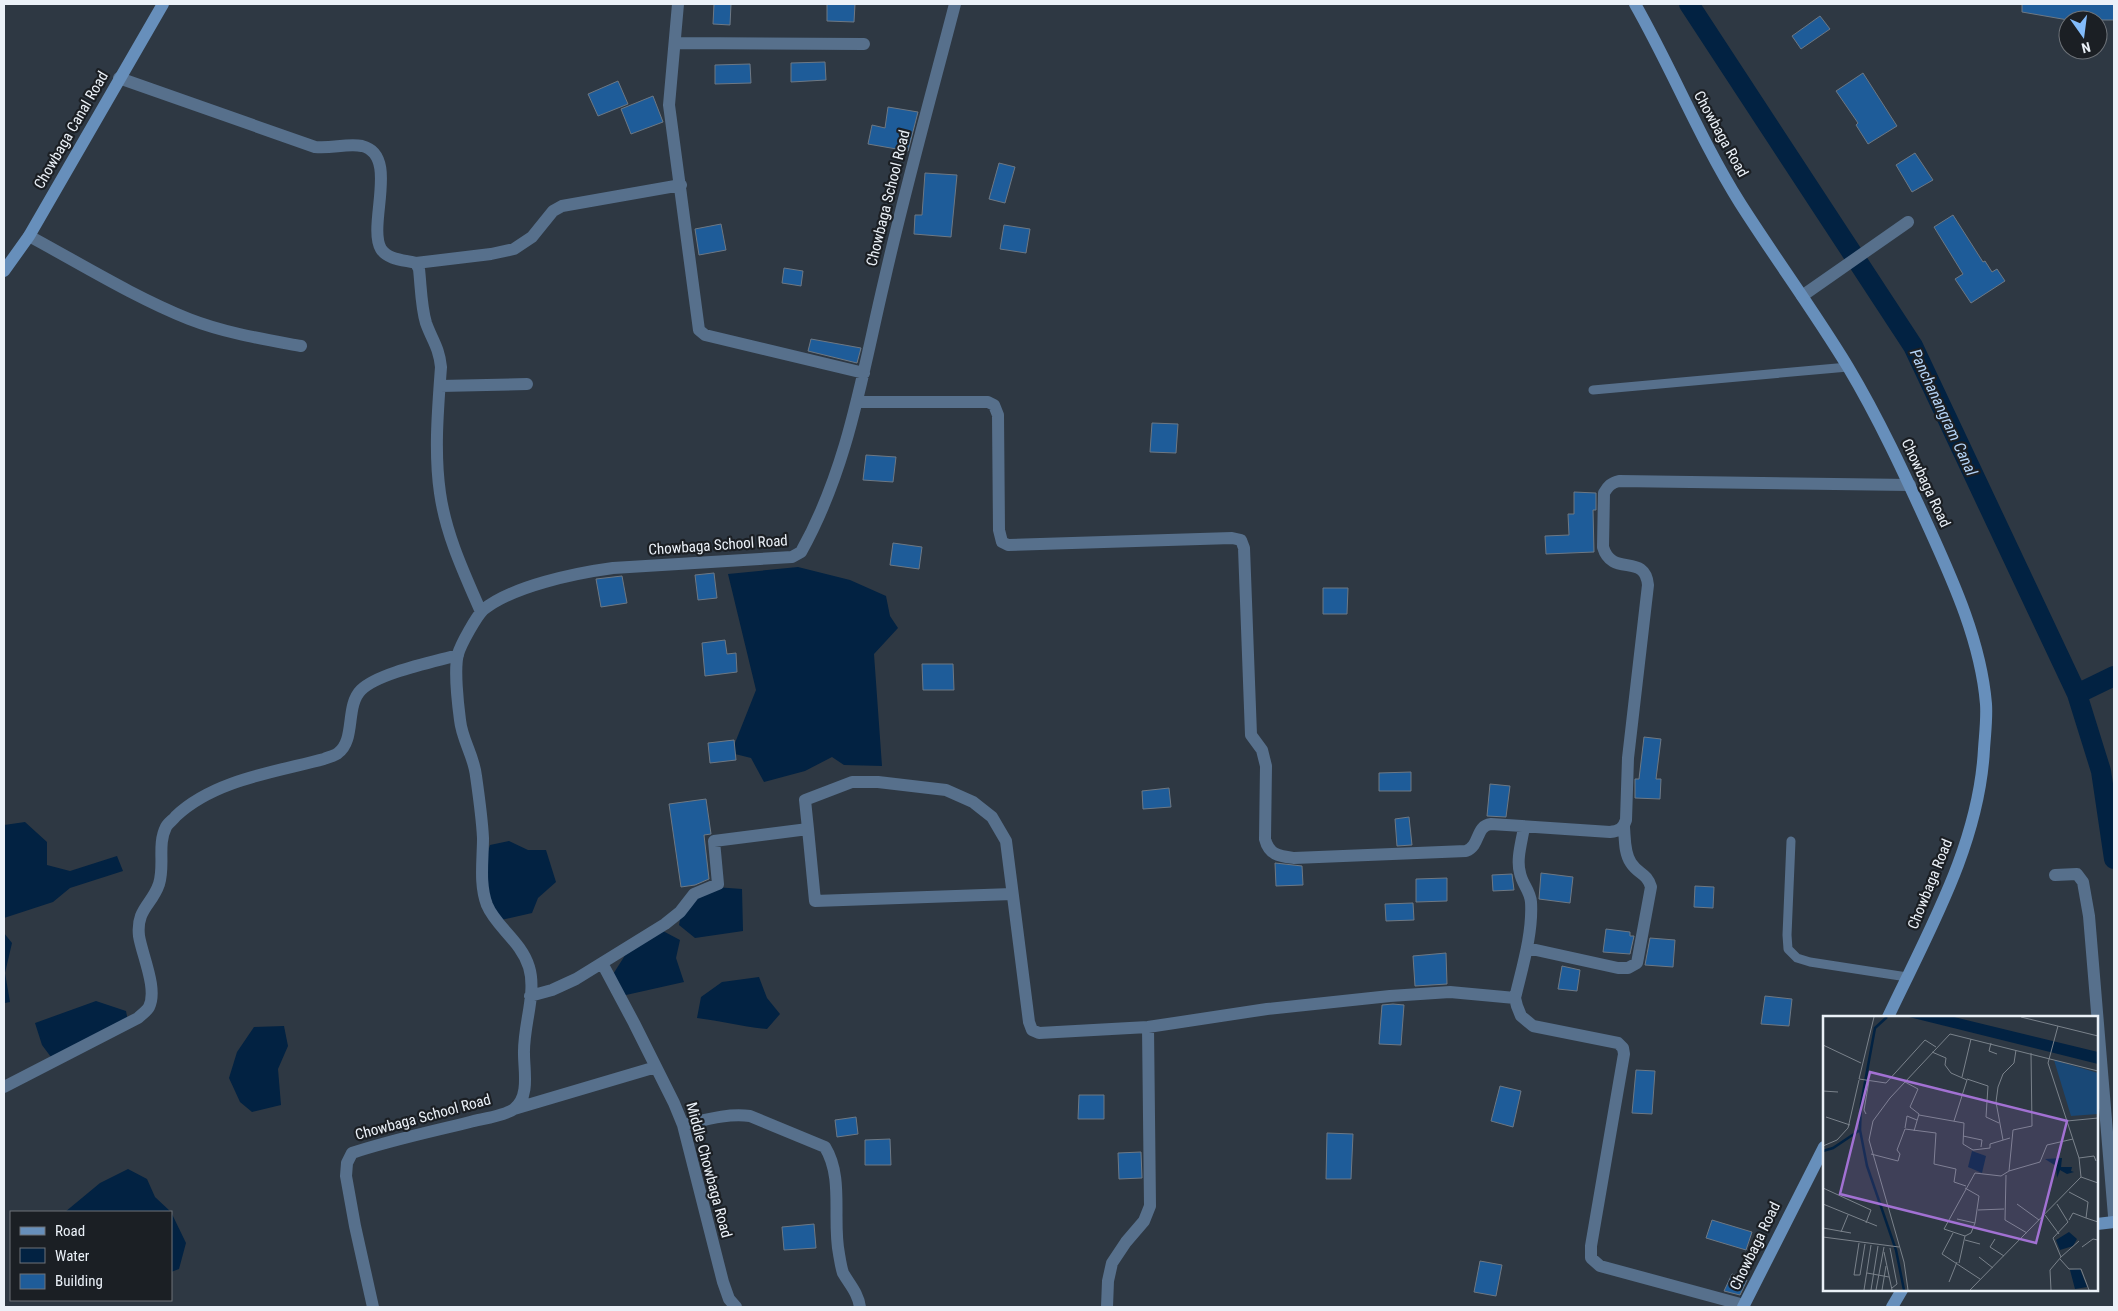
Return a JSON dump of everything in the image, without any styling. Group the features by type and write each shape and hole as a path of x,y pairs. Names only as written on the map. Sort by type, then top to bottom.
{"street":[{"name":"Chowbaga Canal Road","path":"4,271 29,236 163,4"},
{"path":"678,4 669,105 699,330 705,335 864,373"},
{"name":"Chowbaga School Road","path":"373,1307 354,1226 346,1176 347,1163 352,1153 390,1140 514,1109 522,1098 526,1084 525,1032 532,986 529,967 519,945 488,906 484,890 479,799 472,756 464,740 460,724 457,698 458,655 481,612 497,601 526,588 584,572 613,568 698,564 796,556 804,546 831,489 858,402 884,280 955,4"},
{"name":"Chowbaga Road","path":"1635,4 1716,162 1848,367 1885,432 1944,560 1965,615 1980,666 1986,706 1984,752 1972,822 1944,900 1888,1016"},
{"path":"675,43 864,44"},
{"path":"119,78 315,147 362,146 375,153 380,163 378,238 381,249 389,257 416,263 491,254 514,249 532,237 553,211 562,206 681,185"},
{"path":"1802,296 1908,222"},
{"path":"29,236 141,296 188,318 246,336 301,346"},
{"path":"416,263 419,269 423,309 427,325 439,352 441,367 437,437 437,472 440,494 453,547 481,612"},
{"path":"440,386 528,384"},
{"path":"858,402 988,402 994,405 998,415 999,530 1002,542 1008,545 1232,538 1241,540 1244,548 1251,735 1264,756 1265,839 1268,849 1277,856 1294,858 1466,851 1472,848 1484,825 1492,824 1610,832 1619,831 1624,827"},
{"path":"1526,948 1618,968 1628,968 1637,963 1651,888 1648,878 1632,865 1627,856 1624,827 1626,820 1628,758 1648,585 1647,576 1643,570 1638,567 1612,562 1606,555 1603,547 1604,494 1607,486 1619,481 1910,485"},
{"path":"4,1087 138,1018 149,1006 151,991 139,936 139,925 141,913 160,882 161,842 166,826 179,813 208,794 233,784 324,759 339,753 346,743 353,704 359,692 371,681 458,655"},
{"path":"1012,894 815,901 806,800 852,782 878,782 946,790 973,802 992,817 1006,841 1029,1022 1032,1030 1039,1033 1148,1027 1267,1009 1390,996 1450,992 1515,998"},
{"path":"1524,827 1518,866 1520,876 1529,892 1531,903 1526,948 1515,998 1516,1006 1522,1016 1533,1026 1618,1044 1623,1048 1624,1054 1591,1246 1591,1258 1600,1266 1744,1306"},
{"path":"530,996 552,990 576,979 665,924 680,912 694,894 718,884 714,841 808,829"},
{"path":"2055,875 2077,874 2083,882 2089,916 2097,1016"},
{"name":"Middle Chowbaga Road","path":"602,963 656,1066 683,1125 723,1282 729,1299 736,1307"},
{"path":"2098,1024 2114,1216"},
{"path":"1107,1307 1108,1281 1112,1263 1126,1242 1144,1221 1150,1206 1148,1027"},
{"path":"514,1109 656,1066"},
{"path":"683,1125 738,1114 750,1116 800,1135 825,1147 830,1156 834,1171 838,1251 843,1272 859,1299 860,1307"},
{"name":"Chowbaga Road","path":"1744,1306 1823,1149"},
{"path":"2098,1224 2114,1222"},
{"path":"1892,1307 1901,1291"}],"lane":[{"path":"1593,390 1848,367"},
{"path":"1791,840 1788,949 1797,958 1810,962 1907,977"}],"water":[{"path":"798,567 850,580 886,596 890,616 898,628 874,654 882,766 844,765 832,757 805,771 764,782 751,758 731,753 756,690 728,574"},
{"path":"25,822 47,842 47,865 70,871 117,856 123,871 70,888 53,902 4,918 4,825"},
{"path":"509,841 528,850 546,850 556,882 538,898 532,913 501,920 483,902 482,871 490,845"},
{"path":"715,887 742,889 743,931 695,938 679,925 683,903"},
{"path":"663,931 680,940 676,958 684,982 626,995 614,995 610,979 629,949"},
{"path":"4,933 12,943 5,973 10,1002 5,1003"},
{"path":"759,977 767,998 780,1014 767,1029 697,1018 701,997 722,982"},
{"path":"96,1001 126,1011 128,1021 51,1057 42,1045 35,1023"},
{"path":"284,1026 288,1046 278,1069 281,1105 252,1112 240,1102 229,1078 237,1052 254,1027"},
{"path":"128,1169 147,1179 155,1197 170,1211 66,1211 100,1183"},
{"path":"172,1214 186,1243 179,1269 172,1272"}],"building":[{"path":"714,4 731,4 730,25 713,24"},
{"path":"827,4 855,4 854,22 827,21"},
{"path":"2022,4 2114,4 2114,20 2108,20 2108,10 2058,10 2058,18 2022,12"},
{"path":"1820,16 1830,29 1801,49 1792,36"},
{"path":"825,62 826,80 791,82 791,63"},
{"path":"750,64 751,83 715,84 715,65"},
{"path":"1863,73 1897,126 1868,144 1856,125 1858,123 1836,91"},
{"path":"618,81 628,104 598,116 588,94"},
{"path":"653,96 663,122 631,134 621,109"},
{"path":"888,107 918,112 908,151 868,144 872,125 885,128"},
{"path":"1915,153 1933,180 1912,192 1896,165"},
{"path":"999,163 1015,167 1005,203 989,199"},
{"path":"925,173 957,175 951,237 914,234 915,215 922,215"},
{"path":"1953,215 1983,262 1985,261 1992,272 1997,269 2005,281 1971,303 1955,279 1963,274 1934,227"},
{"path":"721,224 726,250 699,255 695,229"},
{"path":"1004,225 1030,229 1026,253 1000,249"},
{"path":"784,268 803,271 801,286 782,283"},
{"path":"811,339 861,348 857,363 808,351"},
{"path":"1152,423 1178,424 1176,453 1150,452"},
{"path":"866,455 896,457 893,482 863,480"},
{"path":"1574,492 1596,493 1596,510 1593,510 1594,552 1546,554 1545,536 1569,535 1568,514 1574,514"},
{"path":"893,543 922,547 919,569 890,565"},
{"path":"714,573 717,598 698,600 695,575"},
{"path":"622,576 627,603 601,607 596,579"},
{"path":"1323,588 1348,588 1347,614 1323,614"},
{"path":"725,640 727,654 736,653 737,672 705,676 702,643"},
{"path":"922,664 953,664 954,690 923,690"},
{"path":"1644,737 1661,739 1656,779 1661,779 1660,799 1635,798 1635,779 1639,779"},
{"path":"734,740 736,760 710,763 708,743"},
{"path":"1411,772 1411,791 1379,791 1379,773"},
{"path":"1490,784 1510,786 1506,817 1487,816"},
{"path":"1169,788 1171,807 1143,809 1142,791"},
{"path":"706,799 711,834 704,835 709,879 695,885 681,887 669,804"},
{"path":"1409,817 1412,845 1397,846 1395,819"},
{"path":"1275,863 1302,866 1303,885 1276,886"},
{"path":"1541,873 1573,877 1570,903 1539,899"},
{"path":"1512,874 1514,890 1493,891 1492,875"},
{"path":"1447,878 1447,901 1416,902 1416,879"},
{"path":"1695,886 1714,887 1713,908 1694,907"},
{"path":"1413,903 1414,920 1386,921 1385,904"},
{"path":"1606,929 1630,932 1630,936 1634,936 1630,954 1603,952"},
{"path":"1650,938 1675,940 1673,967 1645,965"},
{"path":"1446,953 1447,984 1415,986 1413,956"},
{"path":"1562,966 1580,970 1577,991 1558,989"},
{"path":"1765,996 1792,999 1789,1026 1761,1024"},
{"path":"1382,1005 1404,1005 1401,1045 1379,1044"},
{"path":"1636,1070 1655,1071 1652,1114 1632,1113"},
{"path":"1500,1086 1521,1091 1513,1127 1491,1121"},
{"path":"1079,1095 1104,1095 1104,1119 1078,1119"},
{"path":"856,1117 858,1134 837,1137 835,1120"},
{"path":"1327,1133 1353,1134 1351,1179 1326,1179"},
{"path":"890,1139 891,1165 865,1165 865,1140"},
{"path":"1141,1152 1142,1178 1119,1179 1118,1153"},
{"path":"1712,1220 1752,1232 1746,1250 1706,1238"},
{"path":"814,1224 816,1248 784,1250 782,1227"},
{"path":"1480,1261 1502,1265 1496,1296 1474,1292"},
{"path":"1732,1274 1747,1280 1740,1295 1724,1291"}],"waterway":[{"name":"Panchanangram Canal","path":"1689,4 1913,346 2077,694 2101,771 2114,859"},
{"path":"2077,694 2114,676"}]}
